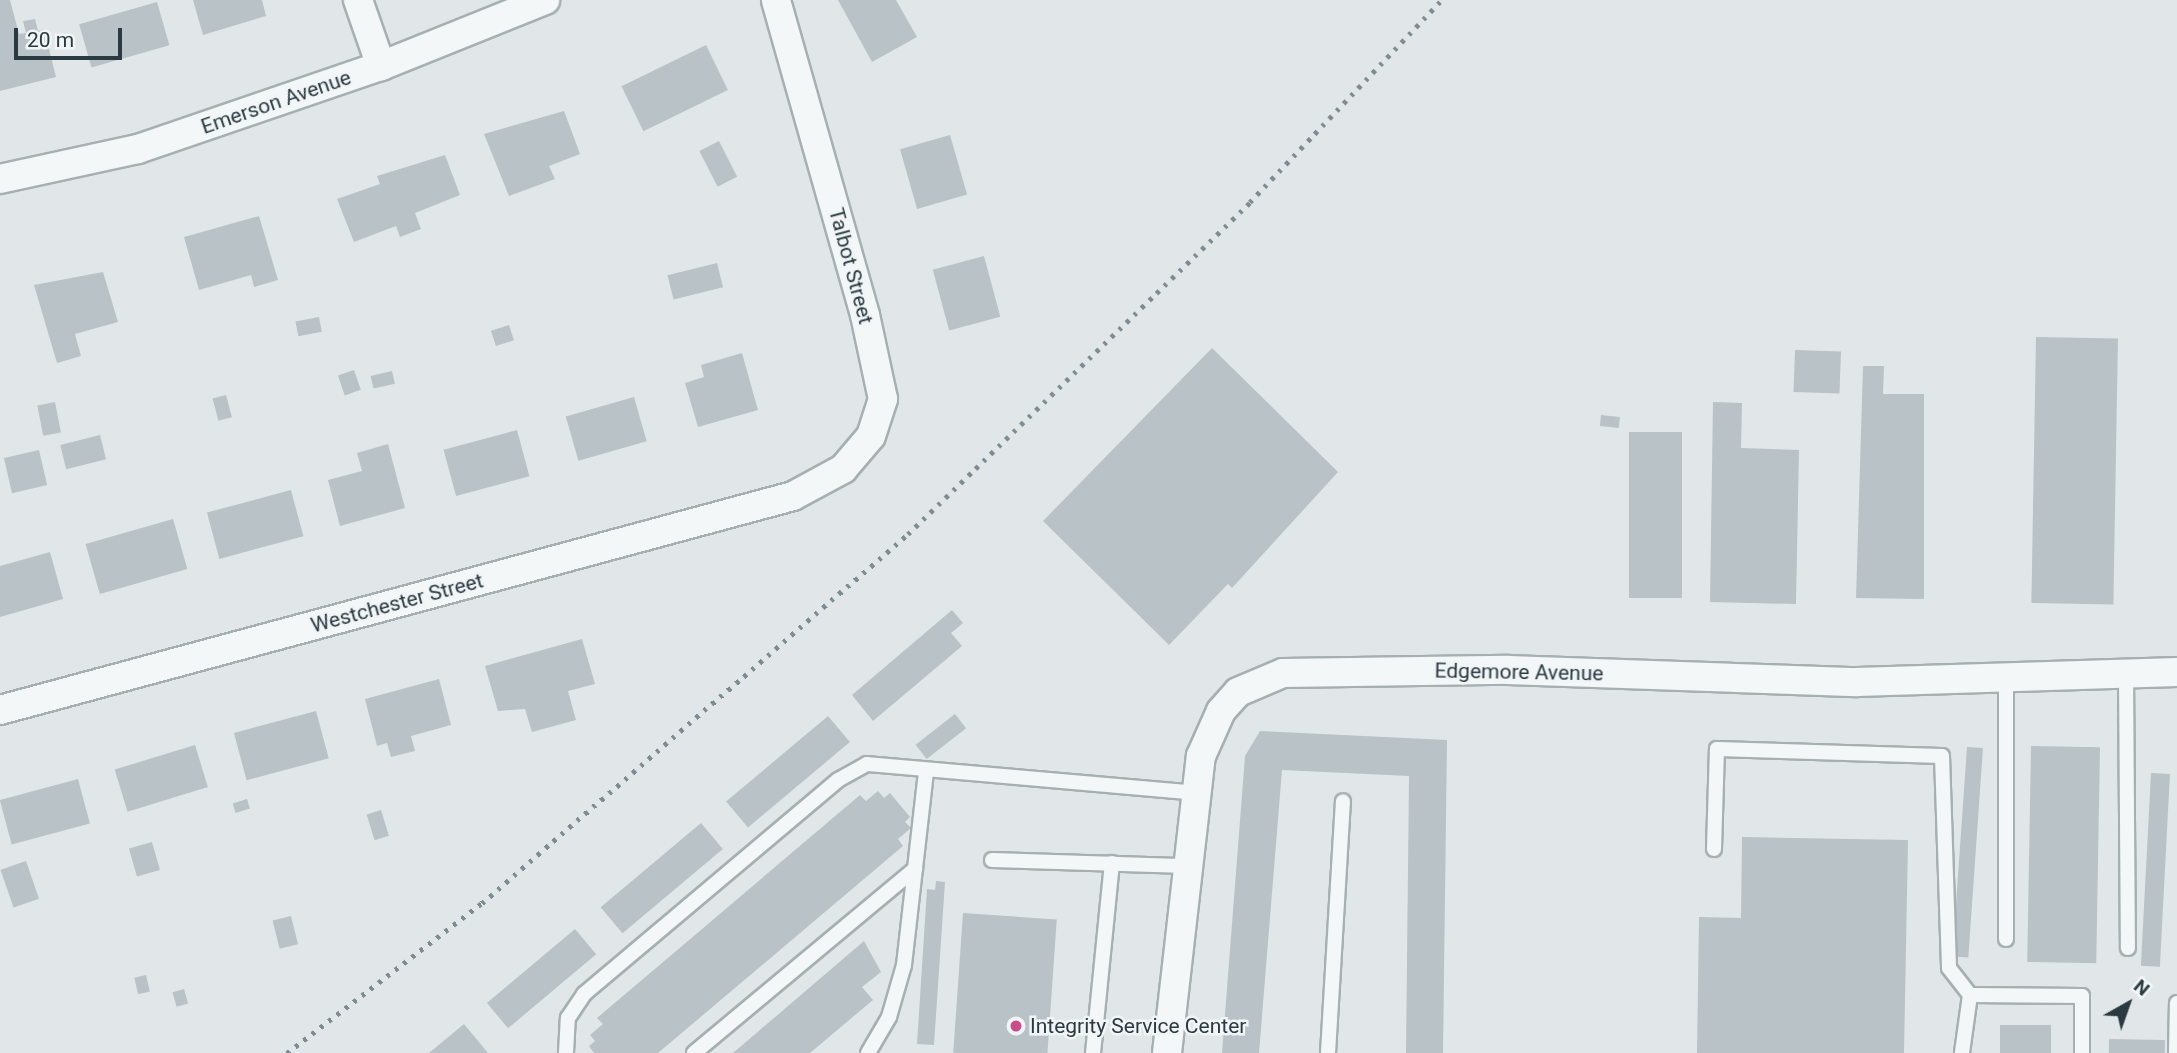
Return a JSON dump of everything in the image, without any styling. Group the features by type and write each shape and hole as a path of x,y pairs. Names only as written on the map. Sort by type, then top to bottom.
{"street":[{"path":"358,0 381,66"},
{"name":"Emerson Avenue","path":"0,179 138,149 381,66 545,0"},
{"name":"Talbot Street","path":"776,0 865,314 883,398 872,436 843,470 793,496"},
{"name":"Westchester Street","path":"0,710 793,496"},
{"name":"Edgemore Avenue","path":"1167,1053 1201,756 1221,711 1238,692 1283,673 1508,670 1857,681 2177,671"}],"lane":[{"path":"2126,674 2128,948"},
{"path":"2006,678 2006,939"},
{"path":"1714,849 1717,749 1942,756 1949,968 1970,995 1962,1053"},
{"path":"566,1053 568,1017 584,995 838,780 867,764 1197,793"},
{"path":"868,1053 889,1017 904,965 926,771"},
{"path":"1328,1053 1343,801"},
{"path":"992,860 1188,866"},
{"path":"1093,1053 1112,863"},
{"path":"694,1053 915,869"},
{"path":"1970,995 2082,996 2082,1053"},
{"path":"2176,1053 2177,1003"}],"building":[{"path":"0,0 10,0 19,34 26,33 23,21 35,19 38,31 44,29 56,77 0,91"},
{"path":"193,0 262,0 266,16 203,35"},
{"path":"838,0 896,0 917,37 872,62"},
{"path":"157,2 169,45 92,68 79,24"},
{"path":"706,45 728,90 643,131 622,86"},
{"path":"564,111 580,154 549,166 555,179 509,196 484,134"},
{"path":"950,135 967,195 917,209 900,149"},
{"path":"719,141 737,177 718,187 699,151"},
{"path":"445,155 460,195 415,213 421,229 400,237 396,226 354,242 337,199 380,184 377,176"},
{"path":"259,216 278,280 254,287 251,275 199,290 184,237"},
{"path":"984,256 1000,317 949,331 933,270"},
{"path":"717,263 723,287 674,300 668,275"},
{"path":"103,272 118,322 75,334 81,356 57,363 34,285"},
{"path":"319,317 322,332 298,336 295,322"},
{"path":"509,325 514,340 496,346 491,331"},
{"path":"2036,337 2118,338 2113,604 2031,603"},
{"path":"1212,348 1338,472 1232,588 1228,584 1169,645 1043,521"},
{"path":"1795,350 1841,352 1840,394 1794,392"},
{"path":"742,353 758,410 698,427 685,383 704,377 701,365"},
{"path":"1863,366 1884,366 1883,394 1924,394 1924,599 1856,598"},
{"path":"354,370 361,390 345,395 338,376"},
{"path":"392,371 395,384 373,389 371,376"},
{"path":"226,395 232,417 218,421 212,399"},
{"path":"634,397 647,441 578,461 566,417"},
{"path":"55,402 61,432 43,436 37,405"},
{"path":"1713,402 1742,403 1741,448 1799,450 1796,604 1710,602"},
{"path":"1601,415 1620,417 1619,428 1600,426"},
{"path":"517,430 529,476 456,496 444,450"},
{"path":"1629,432 1682,432 1682,598 1629,598"},
{"path":"100,435 106,459 66,469 60,445"},
{"path":"388,444 405,508 340,526 328,480 362,471 357,453"},
{"path":"39,450 47,485 12,493 4,458"},
{"path":"291,490 303,536 219,559 207,513"},
{"path":"173,519 187,569 100,594 86,544"},
{"path":"50,552 63,599 0,617 0,566"},
{"path":"952,610 963,623 951,633 962,646 873,721 852,695"},
{"path":"582,639 595,684 568,691 576,720 532,732 525,709 498,711 485,666"},
{"path":"439,679 451,725 411,736 415,751 391,757 387,743 377,746 365,699"},
{"path":"316,711 329,758 247,780 234,733"},
{"path":"955,714 966,728 927,759 916,745"},
{"path":"828,716 850,742 748,828 726,801"},
{"path":"1260,731 1447,740 1443,1053 1406,1053 1409,776 1282,770 1259,1053 1222,1053 1245,756"},
{"path":"195,745 208,787 128,812 115,770"},
{"path":"2031,746 2100,747 2096,963 2027,962"},
{"path":"1967,747 1983,748 1968,958 1952,956"},
{"path":"2151,773 2170,774 2160,967 2141,966"},
{"path":"78,779 90,823 12,844 0,800"},
{"path":"878,791 884,798 890,793 910,817 905,822 911,828 898,839 903,846 658,1053 594,1053 589,1046 595,1041 590,1035 603,1024 597,1018 860,795 866,801"},
{"path":"247,799 250,809 236,813 233,803"},
{"path":"381,810 389,836 375,840 367,814"},
{"path":"701,823 723,849 623,933 601,907"},
{"path":"1742,837 1908,840 1904,1053 1697,1053 1699,917 1741,918"},
{"path":"152,842 160,870 137,876 129,849"},
{"path":"26,861 39,899 13,908 0,870"},
{"path":"936,881 945,882 934,1045 917,1044 927,889 935,890"},
{"path":"963,913 1057,920 1047,1053 953,1053"},
{"path":"291,916 298,944 280,949 273,921"},
{"path":"575,929 596,954 508,1028 487,1003"},
{"path":"864,941 881,972 862,987 873,1000 810,1053 733,1053"},
{"path":"146,975 150,992 138,994 134,978"},
{"path":"184,989 188,1003 177,1007 172,992"},
{"path":"464,1024 488,1053 429,1053"},
{"path":"2000,1025 2051,1025 2051,1053 2000,1053"},
{"path":"2109,1039 2165,1040 2165,1053 2109,1053"}],"railway":[{"path":"287,1053 482,903 908,534 1250,202 1442,0"}],"place":[{"name":"Integrity Service Center","path":"1016,1026"}]}
